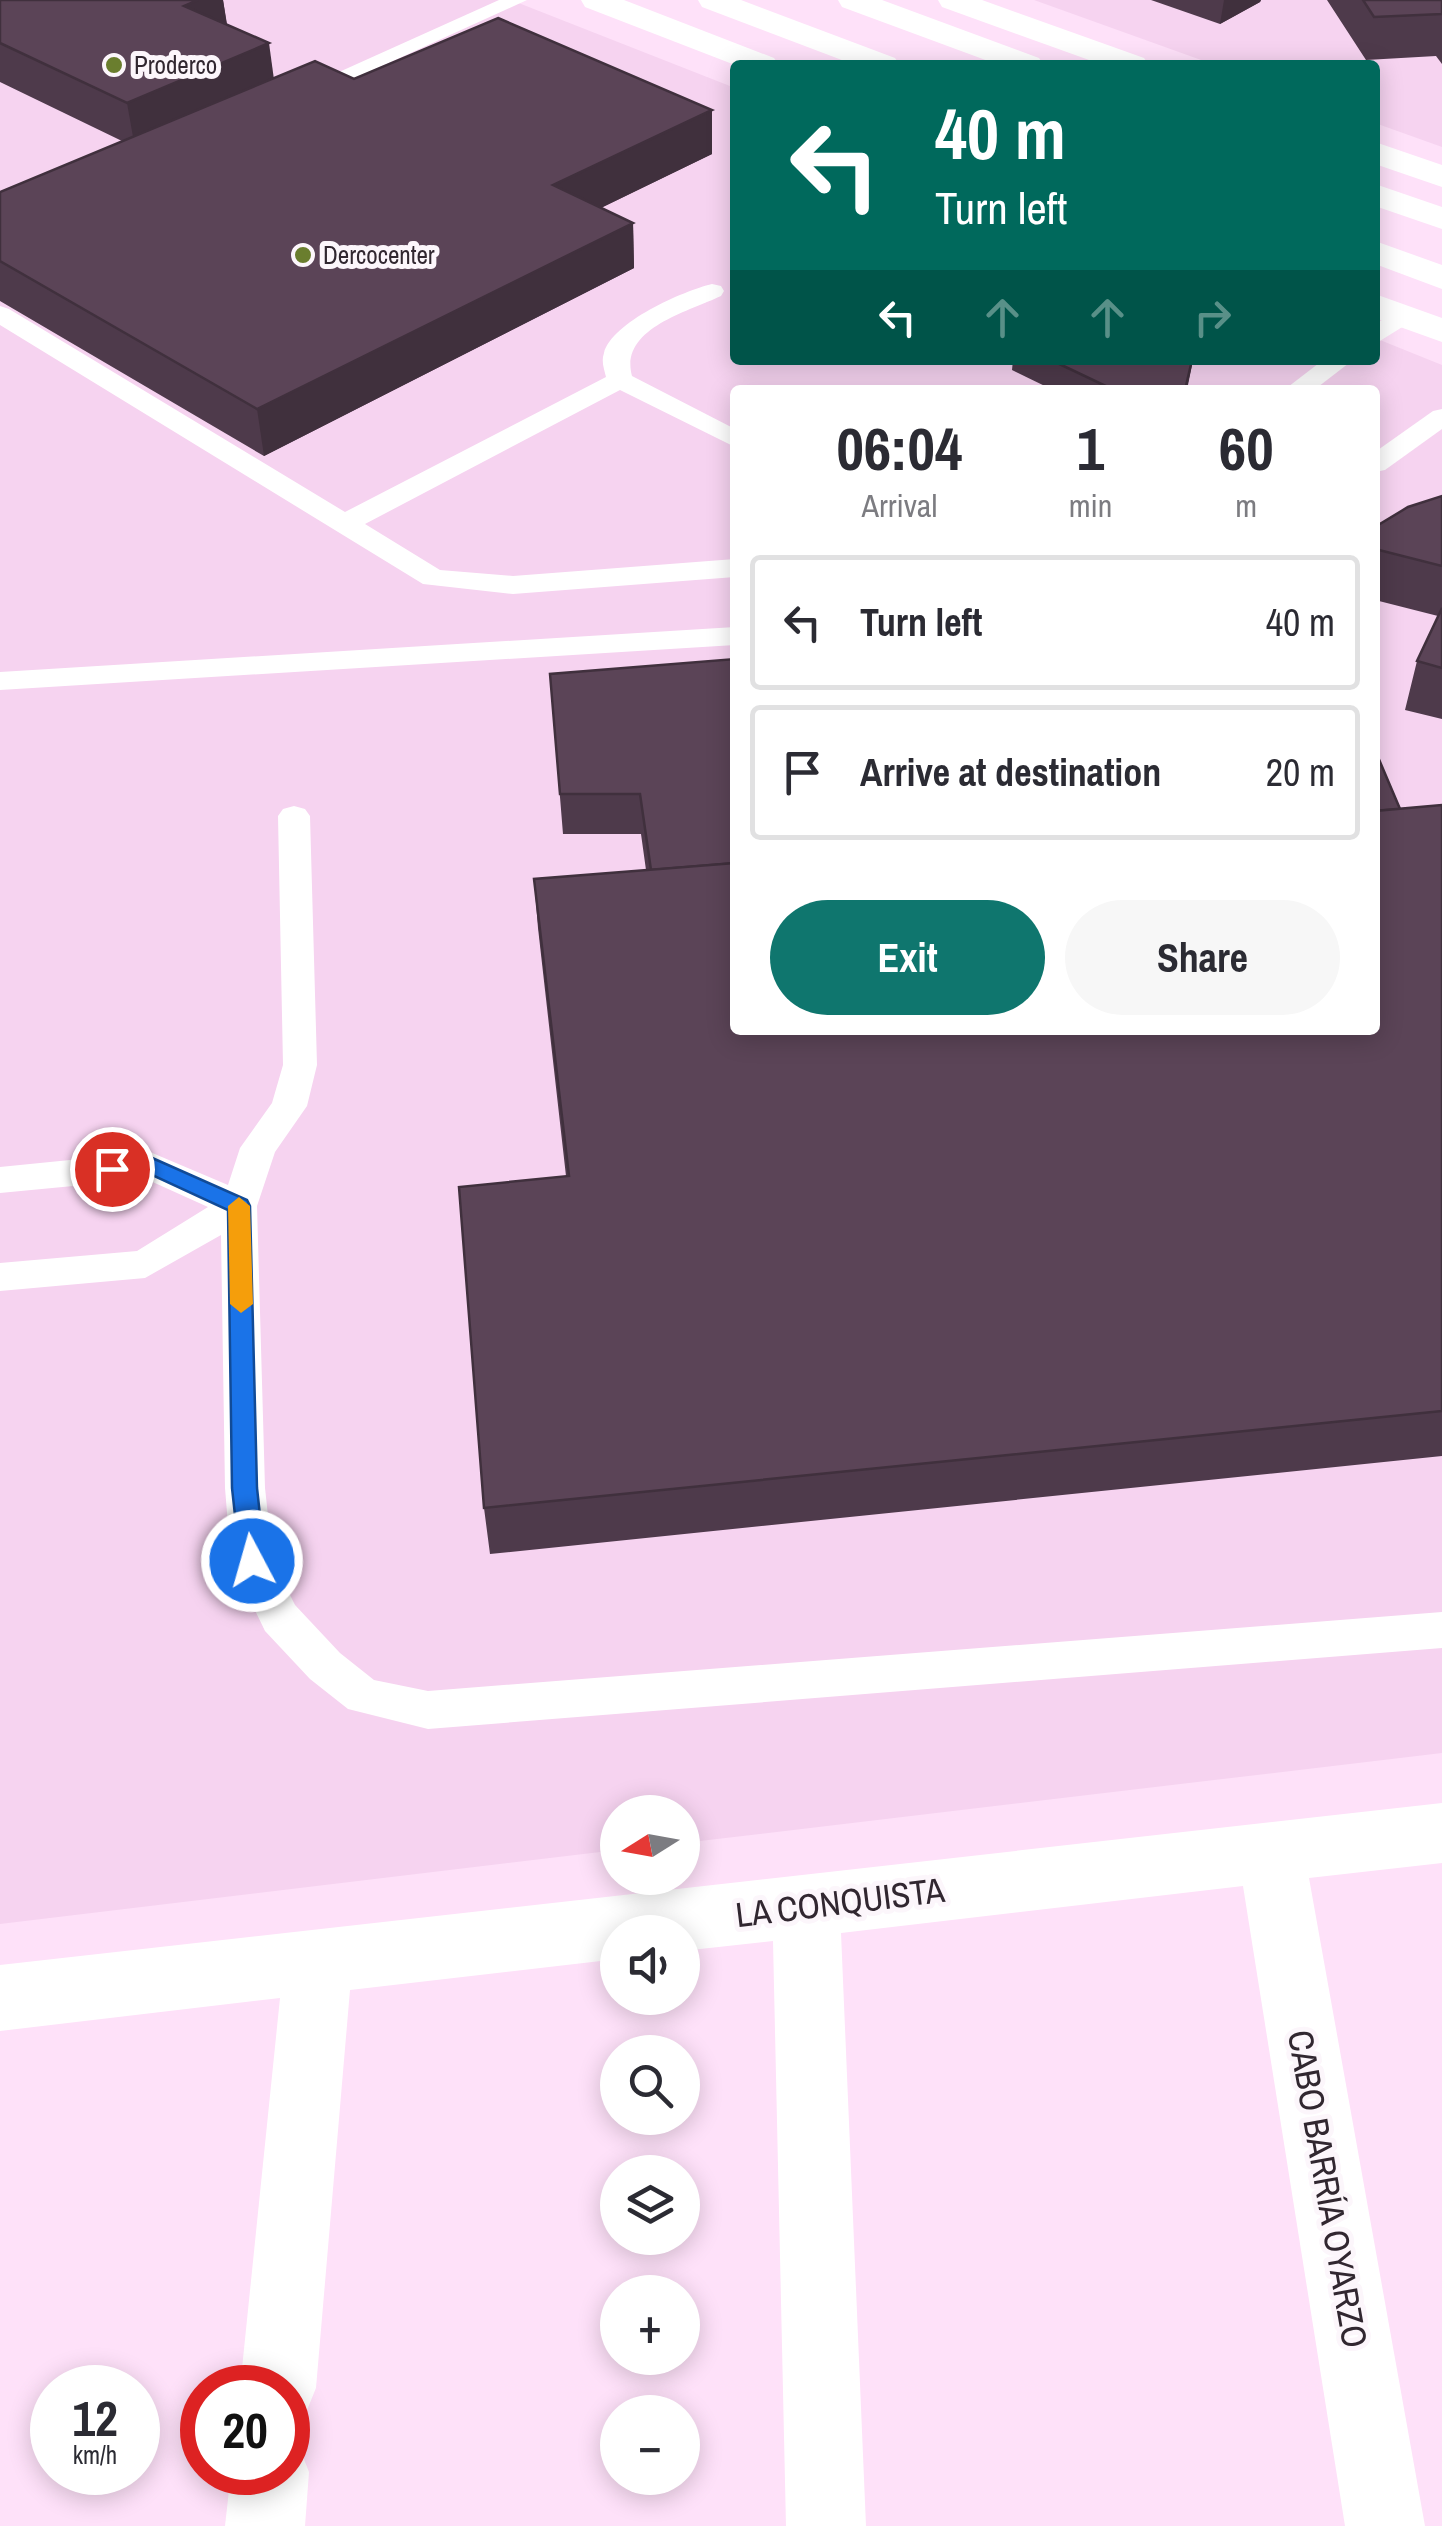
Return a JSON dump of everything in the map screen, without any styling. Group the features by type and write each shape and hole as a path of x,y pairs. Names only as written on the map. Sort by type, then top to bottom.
{"main road":[{"path":"596,0 750,60"},
{"path":"713,0 871,60"},
{"path":"853,0 1015,60"},
{"path":"953,0 1119,60"},
{"path":"1380,154 1442,176"},
{"path":"1380,196 1442,219"},
{"path":"1380,254 1442,278"},
{"path":"1384,319 1442,332"},
{"name":"LA CONQUISTA","path":"0,1998 1442,1832"},
{"name":"CABO BARRÍA OYARZO","path":"1272,1852 1384,2526"},
{"path":"806,1906 826,2526"},
{"path":"280,2365 318,1962"},
{"path":"265,2526 268,2495"}],"lane":[{"path":"272,106 516,0"},
{"path":"620,380 616,350 628,334 712,291"},
{"path":"0,314 433,578 513,584 730,568"},
{"path":"1304,385 1333,365"},
{"path":"620,380 730,436"},
{"path":"344,524 620,380"},
{"path":"1380,460 1442,417"},
{"path":"0,681 730,636"},
{"path":"294,816 300,1065 288,1106 258,1148 239,1206 245,1488 252,1561 280,1618 326,1666 363,1696 428,1710 1442,1630"},
{"path":"0,1180 150,1165 239,1206"},
{"path":"0,1277 145,1264 239,1206"}],"shaded area":[{"path":"0,0 511,0 730,86 730,365 1380,365 1380,340 1442,365 1442,1753 700,1841 700,1795 600,1795 600,1852 0,1924"},
{"path":"1034,0 1442,0 1442,147 1380,125 1380,60 1201,60"}],"building":[{"path":"0,0 198,0 184,6 269,43 127,103 0,43"},
{"path":"1363,0 1442,0 1442,14 1374,17"},
{"name":"Dercocenter","path":"498,18 712,110 553,185 633,223 257,409 0,261 0,192 315,61 354,79"},
{"path":"1062,365 1191,365 1186,385 1104,385"},
{"path":"1442,496 1442,566 1380,550 1380,524 1408,507"},
{"path":"1442,608 1442,668 1417,661"},
{"path":"730,659 730,863 651,870 640,794 560,794 550,674"},
{"path":"1380,762 1400,809 1380,811"},
{"path":"1442,805 1442,1411 484,1508 459,1187 569,1176 534,879 730,863 730,1035 1380,1035 1380,811"}],"slow traffic":[{"path":"239,1206 241,1304"}],"place":[{"name":"Proderco","path":"114,65"},
{"name":"Dercocenter","path":"303,255"}],"route":[{"path":"112,1169 150,1165 239,1206 245,1488 252,1561"}]}
